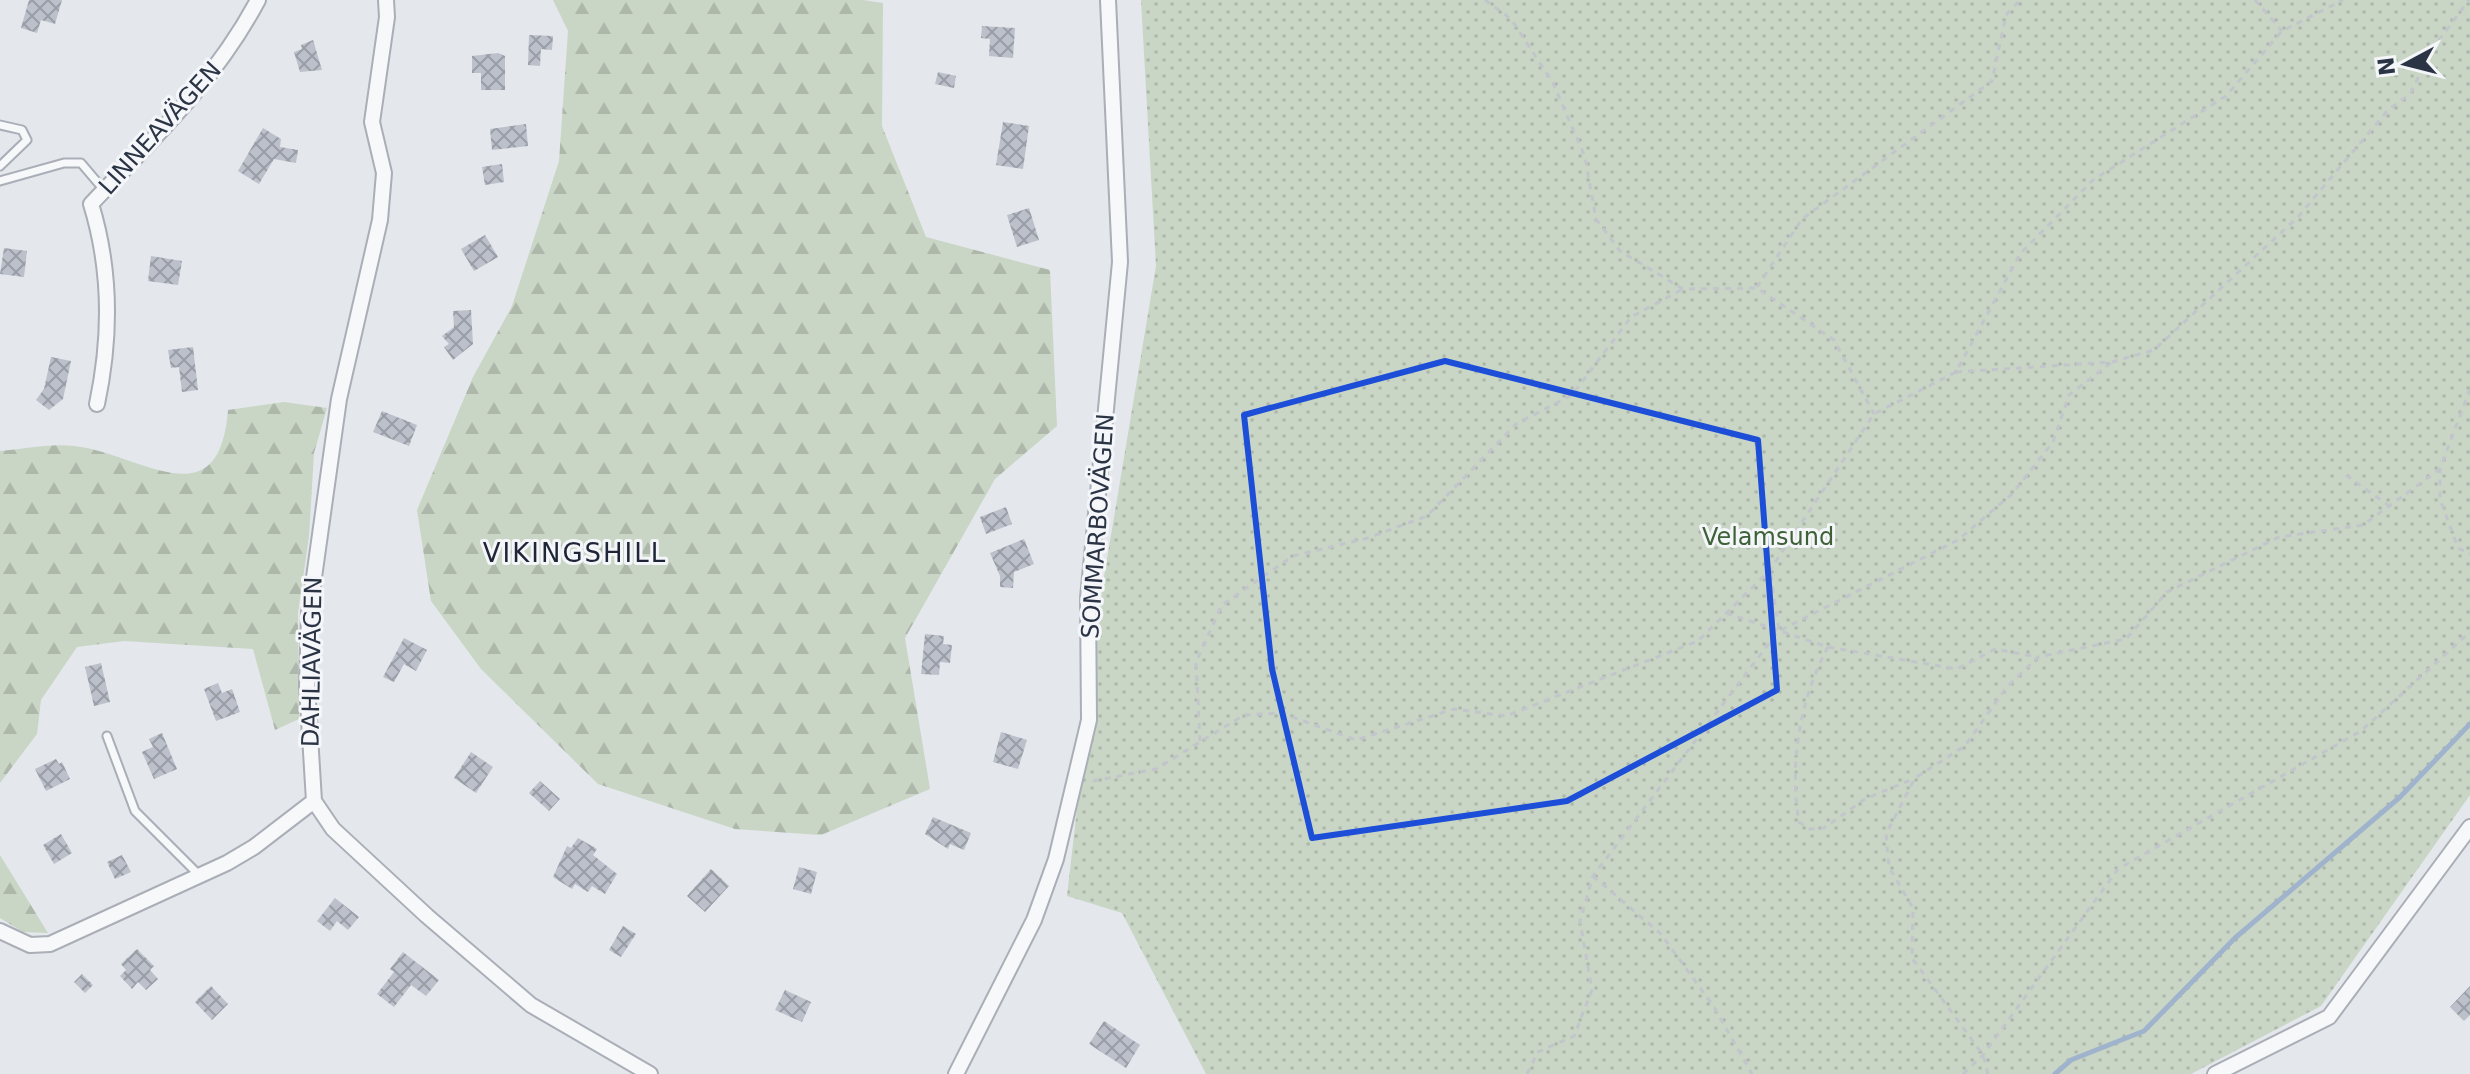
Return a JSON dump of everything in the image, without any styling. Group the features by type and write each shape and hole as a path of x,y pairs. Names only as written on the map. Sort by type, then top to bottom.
{"street":[{"name":"LINNEAVÄGEN","path":"97,404 109,322 98,227 91,204 189,104 233,46 258,0"},
{"name":"DAHLIAVÄGEN","path":"314,801 307,686 309,613 339,399 380,220 384,173 372,122 387,17 386,0"},
{"name":"SOMMARBOVÄGEN","path":"963,1070 1034,920 1056,859 1089,720 1088,598 1120,262 1108,0"},
{"path":"0,931 30,945 50,944 200,877 254,847 314,801 333,829 427,916 531,1005 650,1074"},
{"path":"2215,1074 2329,1017 2470,827"}],"lane":[{"path":"0,125 22,130 27,140 0,166"},
{"path":"0,181 64,163 81,163 104,190"},
{"path":"107,736 135,811 200,877"}],"path":[{"path":"1485,0 1511,19 1553,83 1585,157 1596,219 1620,251 1683,289"},
{"path":"1757,288 1802,219 1992,81 2006,15 2020,0"},
{"path":"2255,0 2282,31"},
{"path":"1956,372 2020,254 2093,180 2226,96 2282,31 2343,0"},
{"path":"1074,785 1156,769 1244,715 1281,713 1356,740 1454,709 1506,716 1698,641 1770,570 1874,414 1956,372 2112,362 2154,350 2298,217 2388,110 2410,94 2433,48 2469,0"},
{"path":"1200,741 1196,662 1222,605 1293,556 1368,538 1427,516 1516,424 1572,395 1631,317 1683,289 1757,288 1834,340 1874,414"},
{"path":"1527,1074 1538,1052 1574,1036 1592,990 1580,921 1593,876 1779,630 1958,540 2012,494 2053,442 2069,395 2112,362"},
{"path":"2470,389 2440,469 2440,499 2458,548 2470,554"},
{"path":"1726,613 1828,647 1957,669 1995,649 2038,657 2126,639 2167,592 2279,537 2363,525 2440,469"},
{"path":"2346,475 2388,505"},
{"path":"1770,570 1779,630"},
{"path":"1963,1074 1983,1055 2118,869 2361,731 2470,632"},
{"path":"1828,647 1811,678 1799,733 1799,822 1810,829 1824,828 1865,799 1915,778 1965,746 2006,688 2038,657"},
{"path":"1915,778 1886,834 1889,867 1913,908 1912,958 1983,1055 1988,1074"},
{"path":"1593,876 1661,934 1714,1007 1752,1074"}],"highlighted area":[{"path":"1445,361 1758,440 1777,690 1567,801 1312,838 1272,669 1244,415"}],"green space":[{"path":"553,0 863,0 883,3 882,126 926,237 1050,270 1057,426 995,479 905,638 930,789 821,835 735,829 598,784 481,669 431,601 417,510 473,377 512,306 559,161 568,31"},
{"name":"Velamsund","path":"1141,0 2470,0 2470,795 2321,1006 2191,1074 1206,1074 1122,913 1067,896 1103,583 1156,266"},
{"path":"284,402 327,408 314,453 309,536 298,613 299,719 275,730 253,649 124,641 77,647 41,700 37,734 0,783 0,451 74,446 172,473 193,473 209,464 222,444 228,410"},
{"path":"0,855 48,933 23,932 0,918"}],"building":[{"path":"29,0 62,0 55,24 41,20 37,33 21,28"},
{"path":"982,26 1015,28 1013,58 989,56 990,39 981,38"},
{"path":"529,35 553,36 552,50 541,49 540,66 528,65"},
{"path":"313,40 322,70 300,72 294,52"},
{"path":"498,53 505,56 505,90 481,90 481,73 472,73 472,56"},
{"path":"938,72 956,76 954,88 935,84"},
{"path":"1003,122 1029,126 1023,169 996,165"},
{"path":"526,124 528,146 492,150 490,129"},
{"path":"263,128 281,139 280,147 298,150 296,163 274,159 259,184 238,171"},
{"path":"502,164 504,182 485,185 482,167"},
{"path":"1029,208 1039,240 1017,247 1007,215"},
{"path":"485,235 498,257 474,271 461,249"},
{"path":"4,248 27,251 24,277 0,274"},
{"path":"151,256 182,261 178,285 148,281"},
{"path":"471,310 473,344 453,360 444,347 449,344 442,336 454,327 453,311"},
{"path":"193,347 198,390 182,392 179,367 171,368 168,350"},
{"path":"51,357 71,361 63,399 49,410 36,400 44,389"},
{"path":"382,411 417,425 409,446 373,432"},
{"path":"1006,507 1012,524 986,534 980,517"},
{"path":"1024,539 1034,564 1014,572 1013,588 1000,587 1000,576 990,553"},
{"path":"925,634 944,636 943,644 952,645 950,663 940,662 939,675 921,674"},
{"path":"404,638 427,650 416,671 404,664 394,682 383,677"},
{"path":"101,663 110,702 94,706 85,667"},
{"path":"218,683 222,693 232,689 240,712 216,721 204,689"},
{"path":"1001,732 1027,740 1018,769 993,762"},
{"path":"162,733 177,769 154,779 142,752 153,747 149,739"},
{"path":"471,752 493,767 476,793 454,778"},
{"path":"56,759 59,764 62,762 70,779 46,791 35,769"},
{"path":"540,781 560,799 549,811 529,793"},
{"path":"933,817 971,833 964,850 950,844 948,849 925,834"},
{"path":"61,834 72,853 54,864 43,845"},
{"path":"578,838 597,849 593,855 617,874 605,894 592,886 588,892 575,884 572,889 553,877 567,846 571,848"},
{"path":"122,855 131,872 115,879 107,862"},
{"path":"799,867 817,872 811,894 793,889"},
{"path":"711,869 729,886 705,912 687,896"},
{"path":"335,898 359,917 348,930 337,921 330,931 317,921"},
{"path":"623,926 636,934 621,957 609,950"},
{"path":"137,949 154,966 150,970 158,979 146,990 138,982 132,989 120,976 126,970 121,964"},
{"path":"403,952 439,980 426,996 411,985 394,1007 377,994 394,972 390,969"},
{"path":"82,974 93,985 85,993 74,982"},
{"path":"211,986 228,1004 212,1020 195,1002"},
{"path":"2470,986 2470,1015 2464,1021 2450,1007"},
{"path":"785,990 811,1002 802,1022 775,1010"},
{"path":"1104,1021 1140,1045 1126,1068 1089,1044"}],"waterway":[{"path":"2055,1074 2071,1060 2144,1031 2235,938 2400,797 2470,724"}],"district":[{"name":"VIKINGSHILL","path":"575,553"}]}
